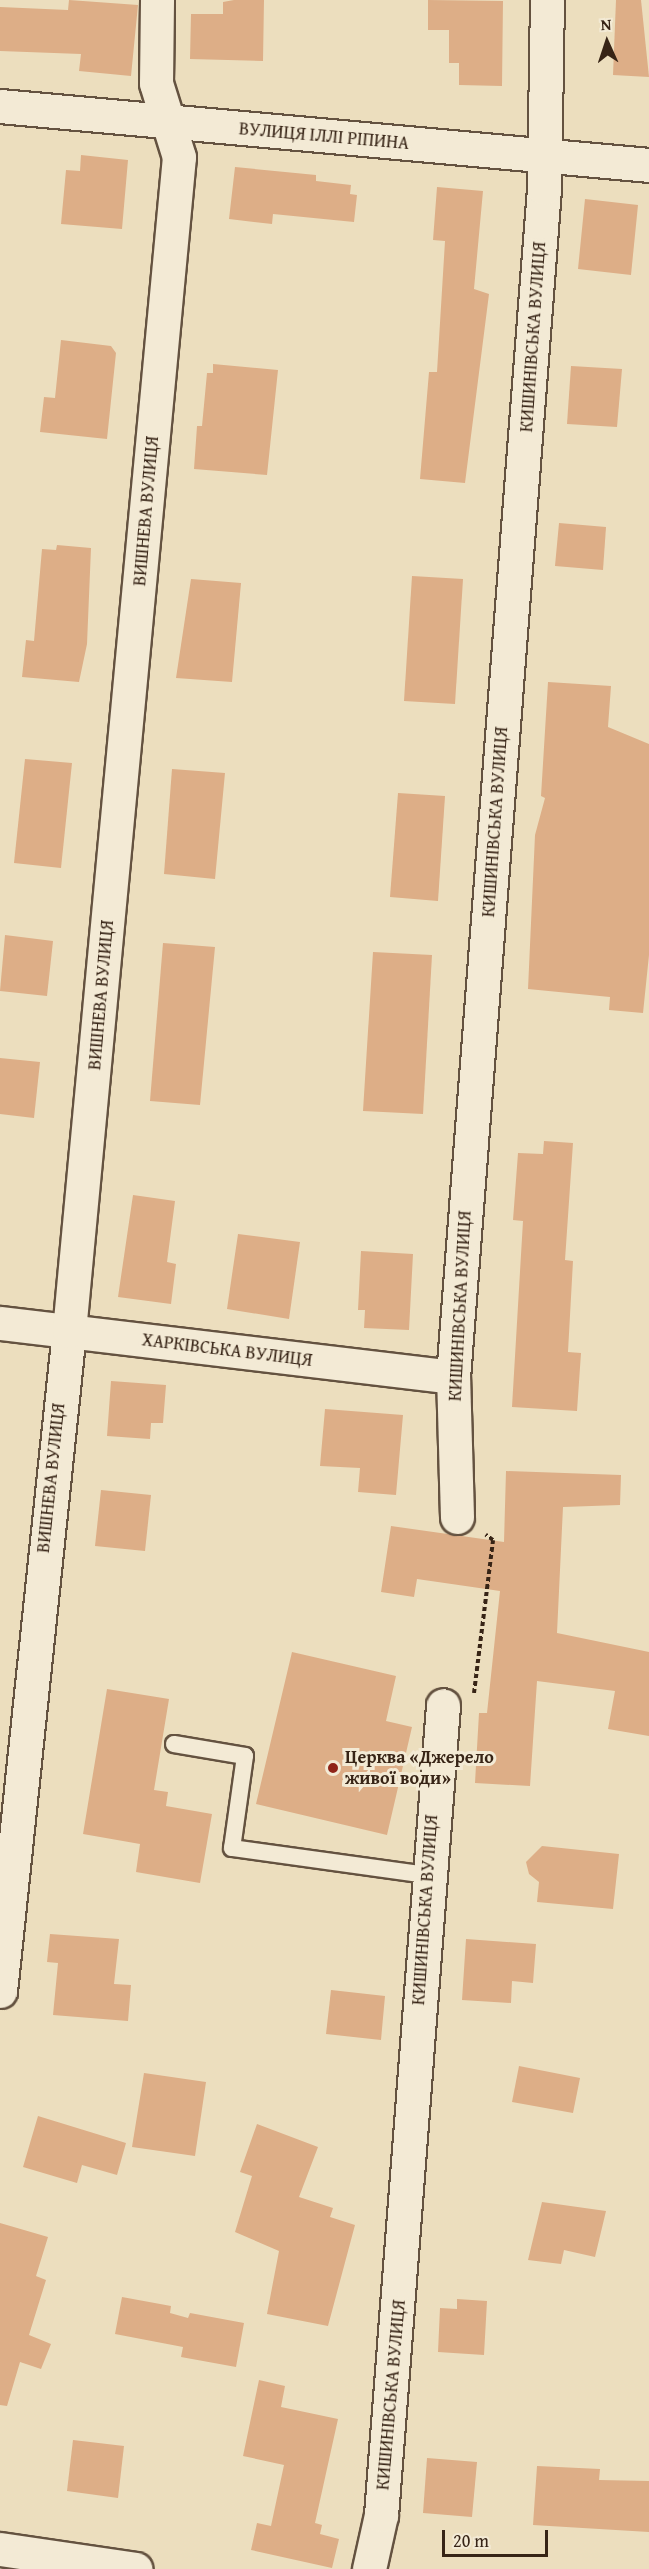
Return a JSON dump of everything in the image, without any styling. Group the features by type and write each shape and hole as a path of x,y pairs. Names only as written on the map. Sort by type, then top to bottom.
{"street":[{"name":"ВИШНЕВА ВУЛИЦЯ","path":"0,1991 69,1331 179,157 156,83 157,0"},
{"name":"КИШИНІВСЬКА ВУЛИЦЯ","path":"458,1517 453,1377 545,156 547,0"},
{"name":"ВУЛИЦЯ ІЛЛІ РІПИНА","path":"0,106 649,165"},
{"name":"ХАРКІВСЬКА ВУЛИЦЯ","path":"0,1323 453,1377"},
{"name":"КИШИНІВСЬКА ВУЛИЦЯ","path":"369,2569 381,2515 426,1875 443,1705"},
{"path":"0,2549 136,2569"}],"lane":[{"path":"174,1744 245,1756 232,1848 426,1875"}],"path":[{"path":"443,1705 476,1692 493,1540 458,1517"}],"building":[{"path":"69,0 138,5 131,76 79,71 81,54 0,51 0,7 68,10"},
{"path":"264,0 263,61 190,59 191,14 223,14 223,2"},
{"path":"428,0 503,1 502,86 459,85 459,63 449,63 449,30 428,30"},
{"path":"616,0 641,0 649,77 613,75"},
{"path":"81,155 128,160 122,229 61,224 66,170 80,171"},
{"path":"235,167 316,175 316,181 351,185 350,194 357,195 354,222 273,214 272,224 229,219"},
{"path":"437,187 483,191 474,289 489,294 465,483 420,479 429,372 437,372 445,241 433,240"},
{"path":"585,199 638,205 631,275 578,269"},
{"path":"61,340 111,346 116,353 107,439 40,432 44,397 55,398"},
{"path":"213,364 278,370 267,475 194,469 197,426 202,426 207,373 213,373"},
{"path":"571,366 622,369 617,427 567,424"},
{"path":"559,523 606,527 603,570 555,566"},
{"path":"57,545 91,548 87,644 79,682 22,677 26,640 34,641 42,549 56,550"},
{"path":"412,576 463,579 455,704 404,701"},
{"path":"191,579 241,583 232,682 176,678"},
{"path":"548,682 611,686 608,727 649,744 649,955 643,1013 609,1010 610,997 528,989 535,835 545,798 541,796"},
{"path":"25,759 72,763 61,868 14,863"},
{"path":"172,769 225,773 215,879 164,874"},
{"path":"398,793 445,796 438,901 390,897"},
{"path":"5,935 53,941 47,996 0,991"},
{"path":"163,943 215,947 200,1105 150,1101"},
{"path":"373,952 432,955 423,1114 363,1111"},
{"path":"0,1058 40,1062 34,1118 0,1114"},
{"path":"544,1141 573,1143 565,1260 573,1261 568,1352 581,1353 577,1411 512,1407 523,1221 513,1220 518,1153 543,1154"},
{"path":"133,1195 175,1201 167,1262 176,1264 171,1304 118,1297"},
{"path":"238,1234 300,1242 289,1319 227,1309"},
{"path":"361,1251 413,1254 409,1330 364,1328 365,1310 358,1310"},
{"path":"111,1381 166,1385 163,1423 151,1423 150,1439 107,1436"},
{"path":"325,1409 403,1415 396,1495 358,1492 360,1468 320,1466"},
{"path":"506,1471 621,1475 620,1505 563,1507 557,1633 649,1652 649,1736 608,1729 615,1691 537,1681 530,1786 475,1783 479,1713 487,1713 500,1591 417,1579 414,1597 381,1592 391,1526 504,1542"},
{"path":"101,1490 151,1495 145,1551 95,1546"},
{"name":"Церква «Джерело живої води»","path":"292,1652 396,1676 386,1721 412,1727 387,1835 256,1804"},
{"path":"107,1689 169,1699 154,1790 168,1792 166,1806 212,1814 200,1883 136,1872 140,1844 83,1834"},
{"path":"542,1846 619,1854 613,1909 537,1902 539,1882 529,1874 526,1862"},
{"path":"50,1934 119,1939 114,1984 131,1985 128,2021 53,2015 58,1963 47,1962"},
{"path":"466,1939 536,1944 533,1983 512,1981 511,2003 462,2000"},
{"path":"331,1990 385,1996 381,2040 326,2034"},
{"path":"519,2066 580,2078 573,2113 512,2102"},
{"path":"144,2073 206,2082 195,2156 132,2147"},
{"path":"38,2116 126,2143 117,2175 82,2165 77,2183 23,2167"},
{"path":"257,2124 318,2147 299,2197 333,2208 330,2217 355,2225 328,2326 267,2314 279,2251 235,2232 252,2176 240,2172"},
{"path":"542,2202 606,2211 595,2257 564,2250 561,2264 528,2260"},
{"path":"0,2223 48,2237 36,2276 46,2280 29,2335 51,2344 41,2369 20,2362 7,2406 0,2405"},
{"path":"122,2297 171,2306 170,2313 188,2318 190,2313 244,2323 236,2367 181,2357 183,2347 115,2334"},
{"path":"457,2299 487,2301 484,2355 438,2352 440,2308 457,2309"},
{"path":"259,2380 285,2386 281,2407 338,2419 315,2523 322,2525 320,2534 339,2539 332,2568 251,2550 257,2523 271,2526 284,2465 243,2456"},
{"path":"73,2440 124,2446 118,2498 67,2491"},
{"path":"427,2458 477,2462 472,2517 423,2513"},
{"path":"537,2466 600,2469 599,2480 649,2481 649,2532 533,2525"}],"place":[{"name":"Церква «Джерело живої води»","path":"333,1768"}]}
